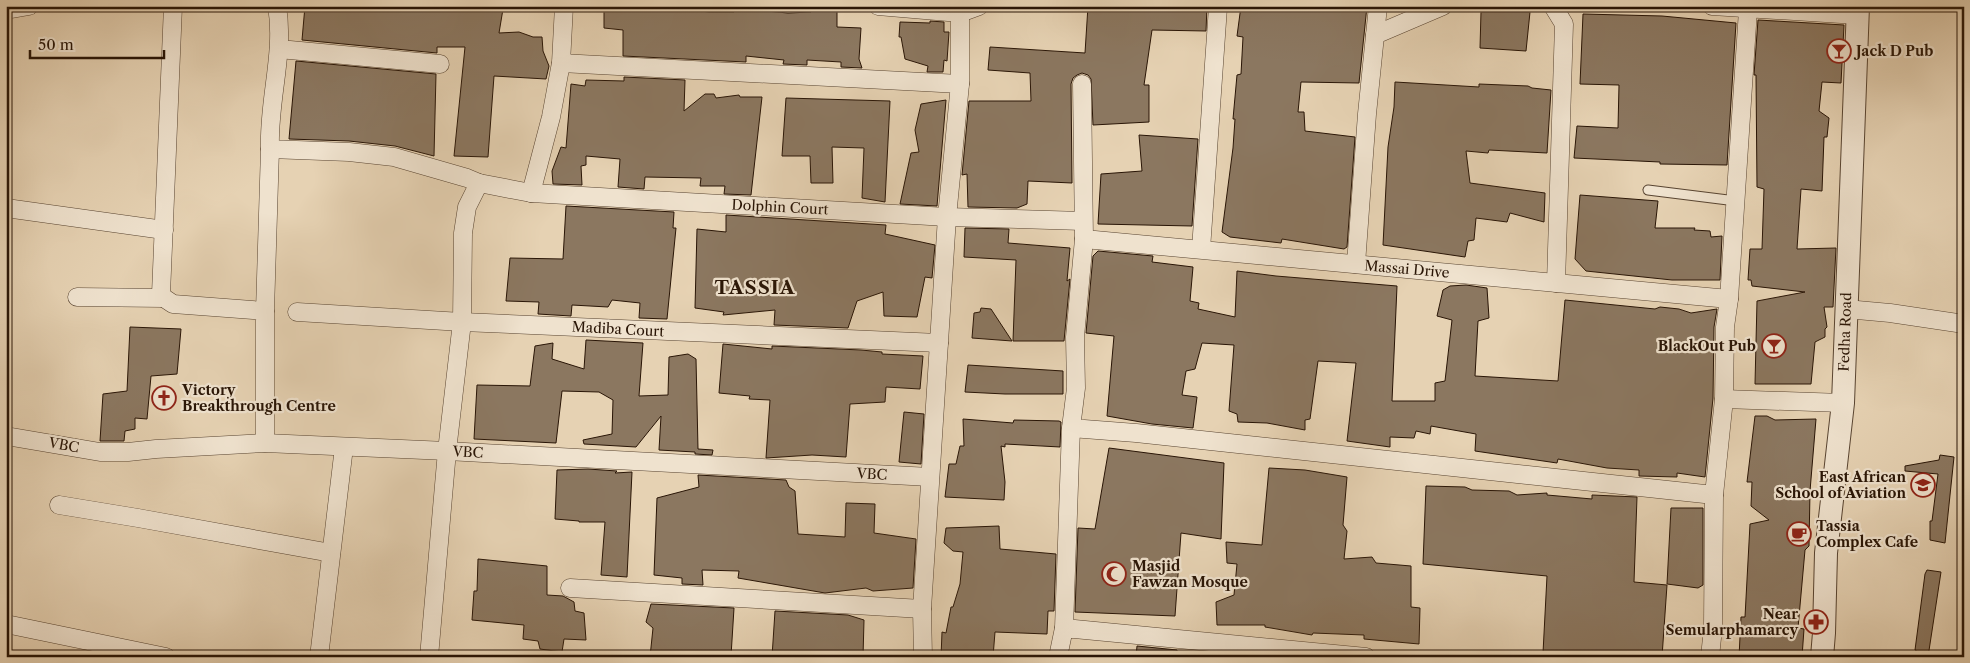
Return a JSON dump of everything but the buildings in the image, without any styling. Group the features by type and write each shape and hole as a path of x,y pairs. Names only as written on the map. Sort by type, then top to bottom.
{"street":[{"path":"6,10 29,6"},
{"path":"173,6 161,294 173,304 264,311"},
{"path":"265,443 264,311 270,149 269,120 279,49 277,6"},
{"path":"531,194 551,117 561,63 564,6"},
{"path":"878,6 960,13 979,6"},
{"path":"1356,264 1367,114 1378,6"},
{"path":"1375,34 1443,6"},
{"path":"1553,6 1564,24 1556,283"},
{"path":"1712,6 1857,11"},
{"path":"1201,249 1218,7"},
{"path":"1710,657 1714,628 1714,495 1724,399 1725,328 1756,9"},
{"name":"Fedha Road","path":"1822,657 1826,553 1843,403 1857,11"},
{"path":"923,657 922,609 930,477 947,217 960,84 960,13"},
{"path":"279,49 440,64"},
{"path":"561,63 960,84"},
{"path":"1058,657 1064,628 1072,428 1076,388 1074,337 1084,239 1082,84"},
{"name":"Dolphin Court","path":"270,149 349,152 394,157 479,183 531,194 947,217 1083,220"},
{"path":"429,657 447,451 462,322 463,233 467,207 479,183"},
{"path":"6,208 164,230"},
{"name":"Massai Drive","path":"1084,239 1729,299"},
{"path":"77,297 164,298"},
{"path":"1846,309 1868,310 1964,324"},
{"name":"Madiba Court","path":"297,312 462,322 939,343"},
{"path":"1724,399 1843,403"},
{"path":"1072,428 1136,433 1714,495"},
{"name":"VBC","path":"6,436 100,452 128,452 265,443 930,477"},
{"path":"319,657 344,447"},
{"path":"59,505 332,553"},
{"path":"570,588 922,609"},
{"path":"6,624 166,657"},
{"path":"1064,628 1366,657"}],"lane":[{"path":"1648,190 1736,201"}],"place":[{"name":"Jack D Pub","path":"1839,51"},
{"name":"BlackOut Pub","path":"1774,346"},
{"name":"Victory Breakthrough Centre","path":"164,398"},
{"name":"East African School of Aviation","path":"1923,485"},
{"name":"Tassia Complex Cafe","path":"1799,534"},
{"name":"Masjid Fawzan Mosque","path":"1114,574"},
{"name":"Near Semularphamarcy","path":"1816,622"}],"district":[{"name":"TASSIA","path":"755,287"}]}
